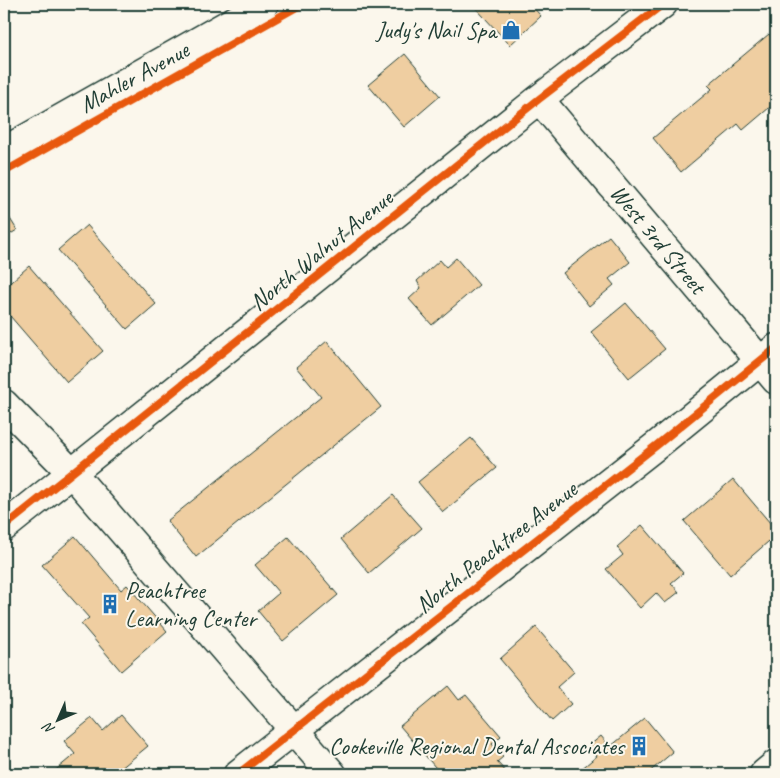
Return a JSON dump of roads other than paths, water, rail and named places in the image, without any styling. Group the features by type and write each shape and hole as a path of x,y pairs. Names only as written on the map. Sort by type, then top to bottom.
{"street":[{"name":"Mahler Avenue","path":"4,150 264,4"},
{"name":"North Walnut Avenue","path":"4,527 539,99 663,4"},
{"name":"West 3rd Street","path":"539,99 771,363"},
{"name":"North Peachtree Avenue","path":"238,774 657,445 771,363"},
{"path":"4,404 72,473 332,774"},
{"path":"764,774 776,764"}],"place":[{"name":"Judy's Nail Spa","path":"511,30"},
{"name":"Peachtree Learning Center","path":"110,604"},
{"name":"Cookeville Regional Dental Associates","path":"639,746"}]}
